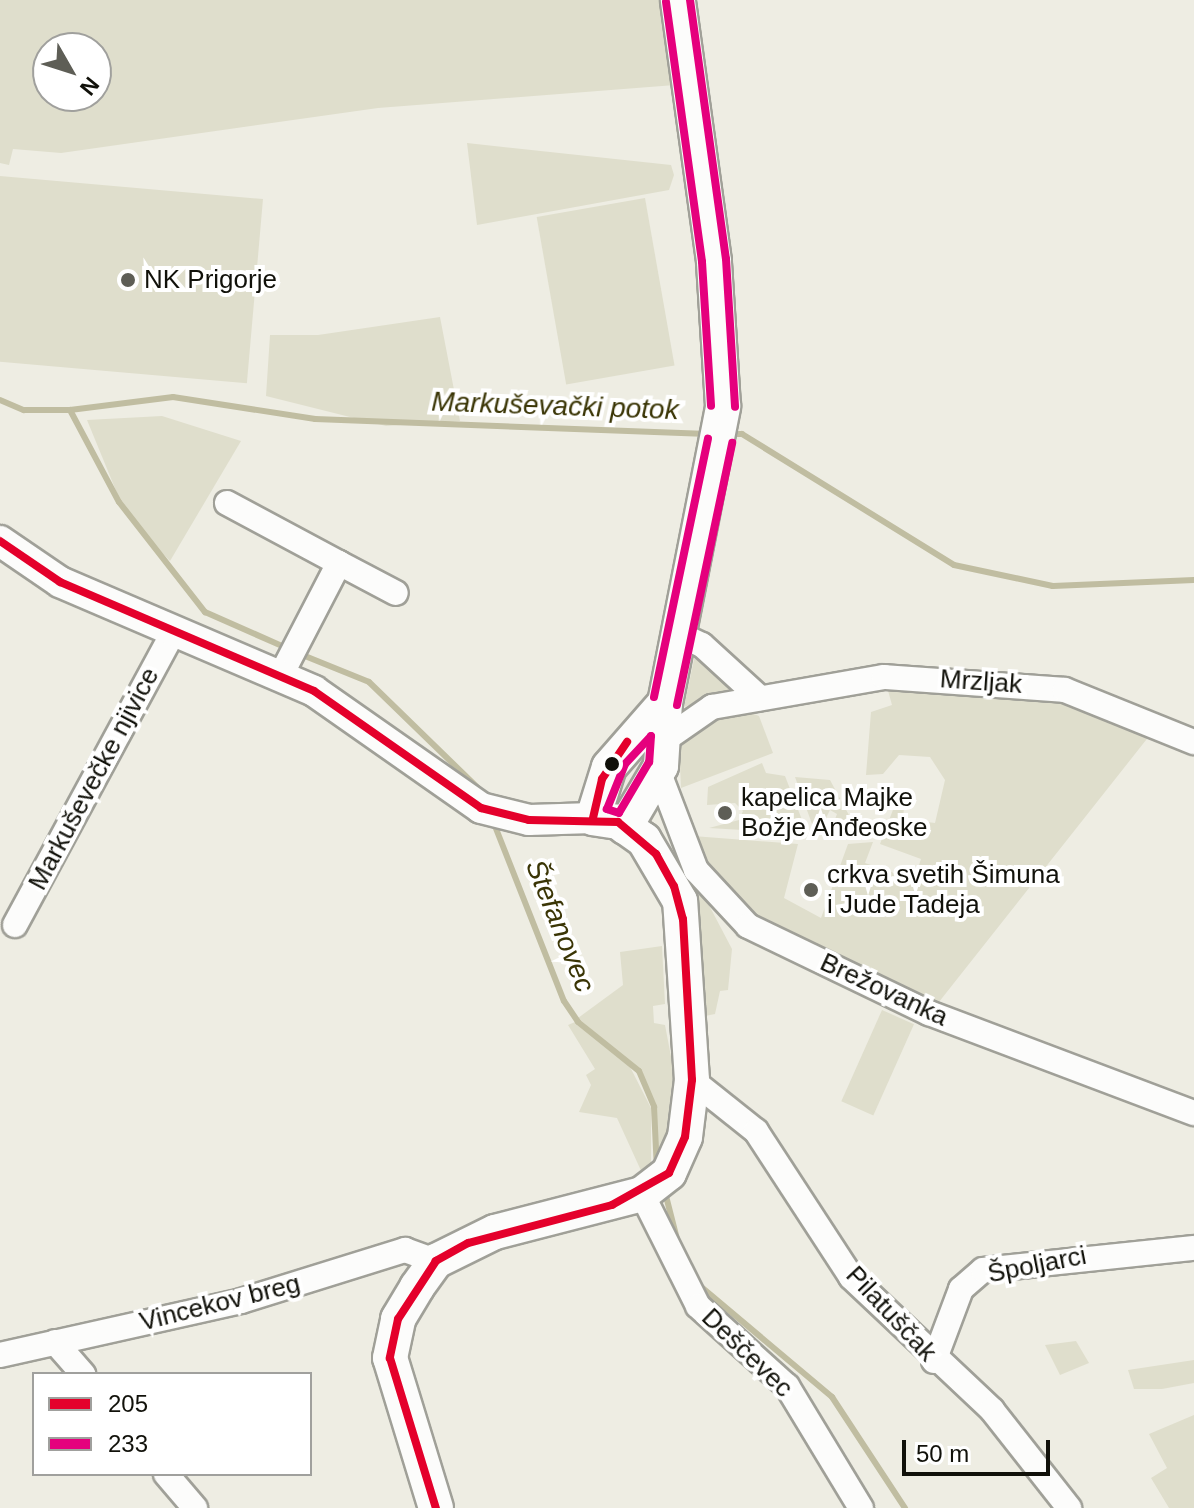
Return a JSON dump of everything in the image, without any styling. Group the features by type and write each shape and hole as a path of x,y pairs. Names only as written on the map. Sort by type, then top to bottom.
{"main road":[{"path":"609,822 661,758 665,703 684,598 721,432 714,261 678,0"},
{"path":"436,1508 390,1358 398,1319 436,1261 495,1232 655,1185 685,1137 692,1080 680,901 656,854 609,822 602,779 627,742 665,703"},
{"path":"627,742 648,745 661,758"}],"street":[{"path":"227,503 396,593"},
{"path":"0,541 60,582 173,633 289,659 494,813 609,822"},
{"path":"289,659 339,563"},
{"name":"Markuševečke njivice","path":"15,925 173,633"},
{"path":"678,634 702,645 760,698"},
{"name":"Mrzljak","path":"661,758 702,711 884,677 975,679 1065,690 1194,742"},
{"name":"Brežovanka","path":"661,758 696,870 748,926 929,1013 1194,1113"},
{"name":"Pilatuščak","path":"692,1080 756,1131 851,1277 934,1361 992,1410 1069,1508"},
{"name":"Deščevec","path":"655,1185 698,1306 787,1386 861,1508"},
{"name":"Špoljarci","path":"934,1361 961,1289 983,1270 1194,1248"},
{"name":"Vincekov breg","path":"0,1355 241,1301 405,1250 436,1261"},
{"path":"55,1342 81,1372"},
{"path":"168,1476 195,1508"}],"green space":[{"path":"0,0 663,0 675,85 378,108 61,153 13,149 9,165 0,163"},
{"path":"467,143 671,165 674,175 669,190 477,225"},
{"name":"NK Prigorje","path":"0,176 263,199 247,383 0,362"},
{"path":"645,198 675,365 566,385 537,217"},
{"path":"440,317 460,421 386,426 266,396 270,335 318,335"},
{"path":"162,416 241,441 170,561 126,515 87,420"},
{"path":"695,655 732,681 728,691 684,707"},
{"path":"887,687 1048,696 1150,735 935,1007 742,910 714,881 693,836 798,844 784,898 821,918 848,844 873,842 865,863 914,880 921,859 880,844 899,794 905,795 903,819 935,823 945,780 930,757 899,755 883,774 866,775 871,712 892,705"},
{"path":"743,710 759,716 773,753 681,788 679,742 696,724"},
{"path":"762,763 766,773 785,776 804,825 795,833 709,828 739,820 743,811 735,803 707,805 708,787"},
{"path":"795,777 830,780 857,830 832,827 837,814 830,810 822,826 812,824"},
{"path":"701,890 732,949 728,990 720,991 715,1014 705,1016 694,895"},
{"path":"662,946 665,1004 653,1006 654,1023 665,1025 677,1088 667,1156 656,1153 656,1105 642,1072 578,1018 623,985 620,952"},
{"path":"882,1010 914,1024 873,1116 841,1101"},
{"path":"575,1022 627,1061 651,1108 651,1168 643,1175 617,1118 579,1112 591,1085 586,1075 595,1069 568,1025"},
{"path":"1076,1341 1089,1363 1060,1375 1045,1345"},
{"path":"1194,1360 1194,1383 1162,1389 1134,1389 1128,1370"},
{"path":"1194,1415 1194,1508 1169,1508 1151,1478 1167,1468 1149,1434"}],"waterway":[{"name":"Markuševački potok","path":"70,410 173,397 315,419 708,434"},
{"name":"Štefanovec","path":"0,400 24,410 70,410 119,502 205,612 289,649"},
{"name":"Markuševački potok","path":"727,434 742,434 954,565 1053,586 1194,580"},
{"name":"Štefanovec","path":"300,654 369,682 482,792"},
{"name":"Štefanovec","path":"493,821 564,1001 578,1022 639,1071 654,1107 657,1170"},
{"name":"Štefanovec","path":"665,1192 679,1247"},
{"name":"Štefanovec","path":"699,1285 832,1397 905,1508"}],"transit line":[{"name":"233","path":"690,0 726,259 735,407"},
{"name":"233","path":"666,2 702,262 711,406"},
{"name":"233","path":"654,697 708,439"},
{"name":"233","path":"677,705 732,443"},
{"name":"205","path":"0,541 60,582 314,691 481,808 529,820 618,822 656,854 674,886 683,919 692,1080 685,1137 669,1173 612,1205 468,1243 436,1261 398,1319 390,1358 436,1508"},
{"name":"233","path":"651,736 649,762 619,813 607,809 625,764 651,736"},
{"name":"205","path":"593,818 602,779 627,742"}],"place":[{"name":"NK Prigorje","path":"128,280"},
{"name":"kapelica Majke Božje Anđeoske","path":"725,813"},
{"name":"crkva svetih Šimuna i Jude Tadeja","path":"811,890"}]}
